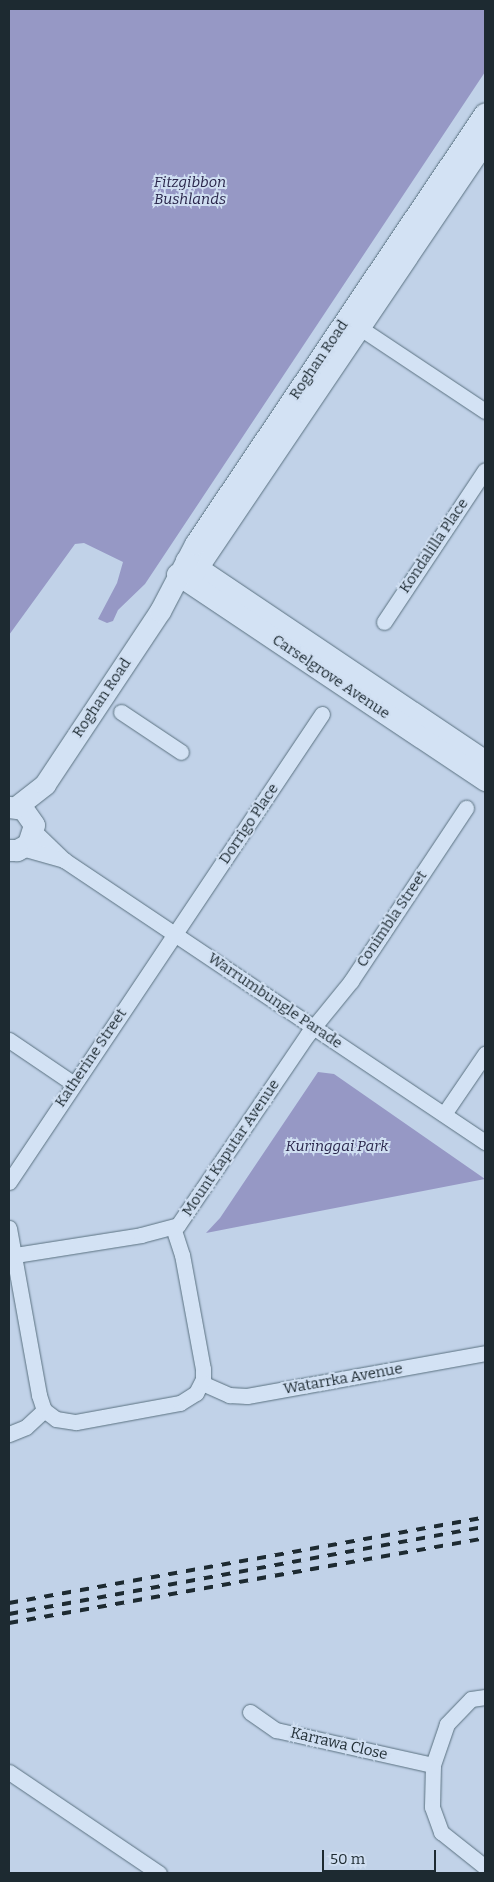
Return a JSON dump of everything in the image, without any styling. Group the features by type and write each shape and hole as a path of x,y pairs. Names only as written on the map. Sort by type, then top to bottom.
{"main road":[{"name":"Roghan Road","path":"13,851 23,816 353,323 485,113"},
{"name":"Roghan Road","path":"353,323 485,141"},
{"name":"Carselgrove Avenue","path":"187,571 484,772"}],"street":[{"path":"353,323 485,411"},
{"name":"Kondalilla Place","path":"384,622 485,470"},
{"path":"121,712 181,752"},
{"name":"Dorrigo Place","path":"175,934 322,714"},
{"name":"Conimbla Street","path":"314,1027 351,981 466,808"},
{"name":"Warrumbungle Parade","path":"23,816 64,860 485,1142"},
{"name":"Warrumbungle Parade","path":"13,851 64,860"},
{"name":"Katherine Street","path":"9,1182 175,934"},
{"name":"Mount Kaputar Avenue","path":"11,1256 173,1228 189,1211 314,1027"},
{"path":"9,1040 74,1084"},
{"path":"444,1114 485,1054"},
{"path":"9,1228 11,1256 39,1395 44,1410 56,1419 76,1422 180,1403 191,1398 202,1383 203,1369 182,1256 173,1228"},
{"name":"Watarrka Avenue","path":"202,1383 229,1395 247,1396 485,1353"},
{"path":"9,1434 26,1427 44,1410"},
{"path":"485,1697 471,1699 447,1724 433,1765 432,1806 441,1832 485,1867"},
{"name":"Karrawa Close","path":"250,1712 276,1730 433,1765"},
{"path":"9,1772 159,1873"}],"green space":[{"name":"Fitzgibbon Bushlands","path":"9,9 485,9 485,72 145,584 118,610 113,621 107,623 98,619 117,583 123,562 84,543 75,544 9,635"},
{"name":"Kuringgai Park","path":"318,1072 334,1074 485,1179 206,1233 220,1218"}],"railway":[{"path":"9,1603 485,1517"},
{"path":"9,1614 485,1527"},
{"path":"9,1623 485,1538"}]}
